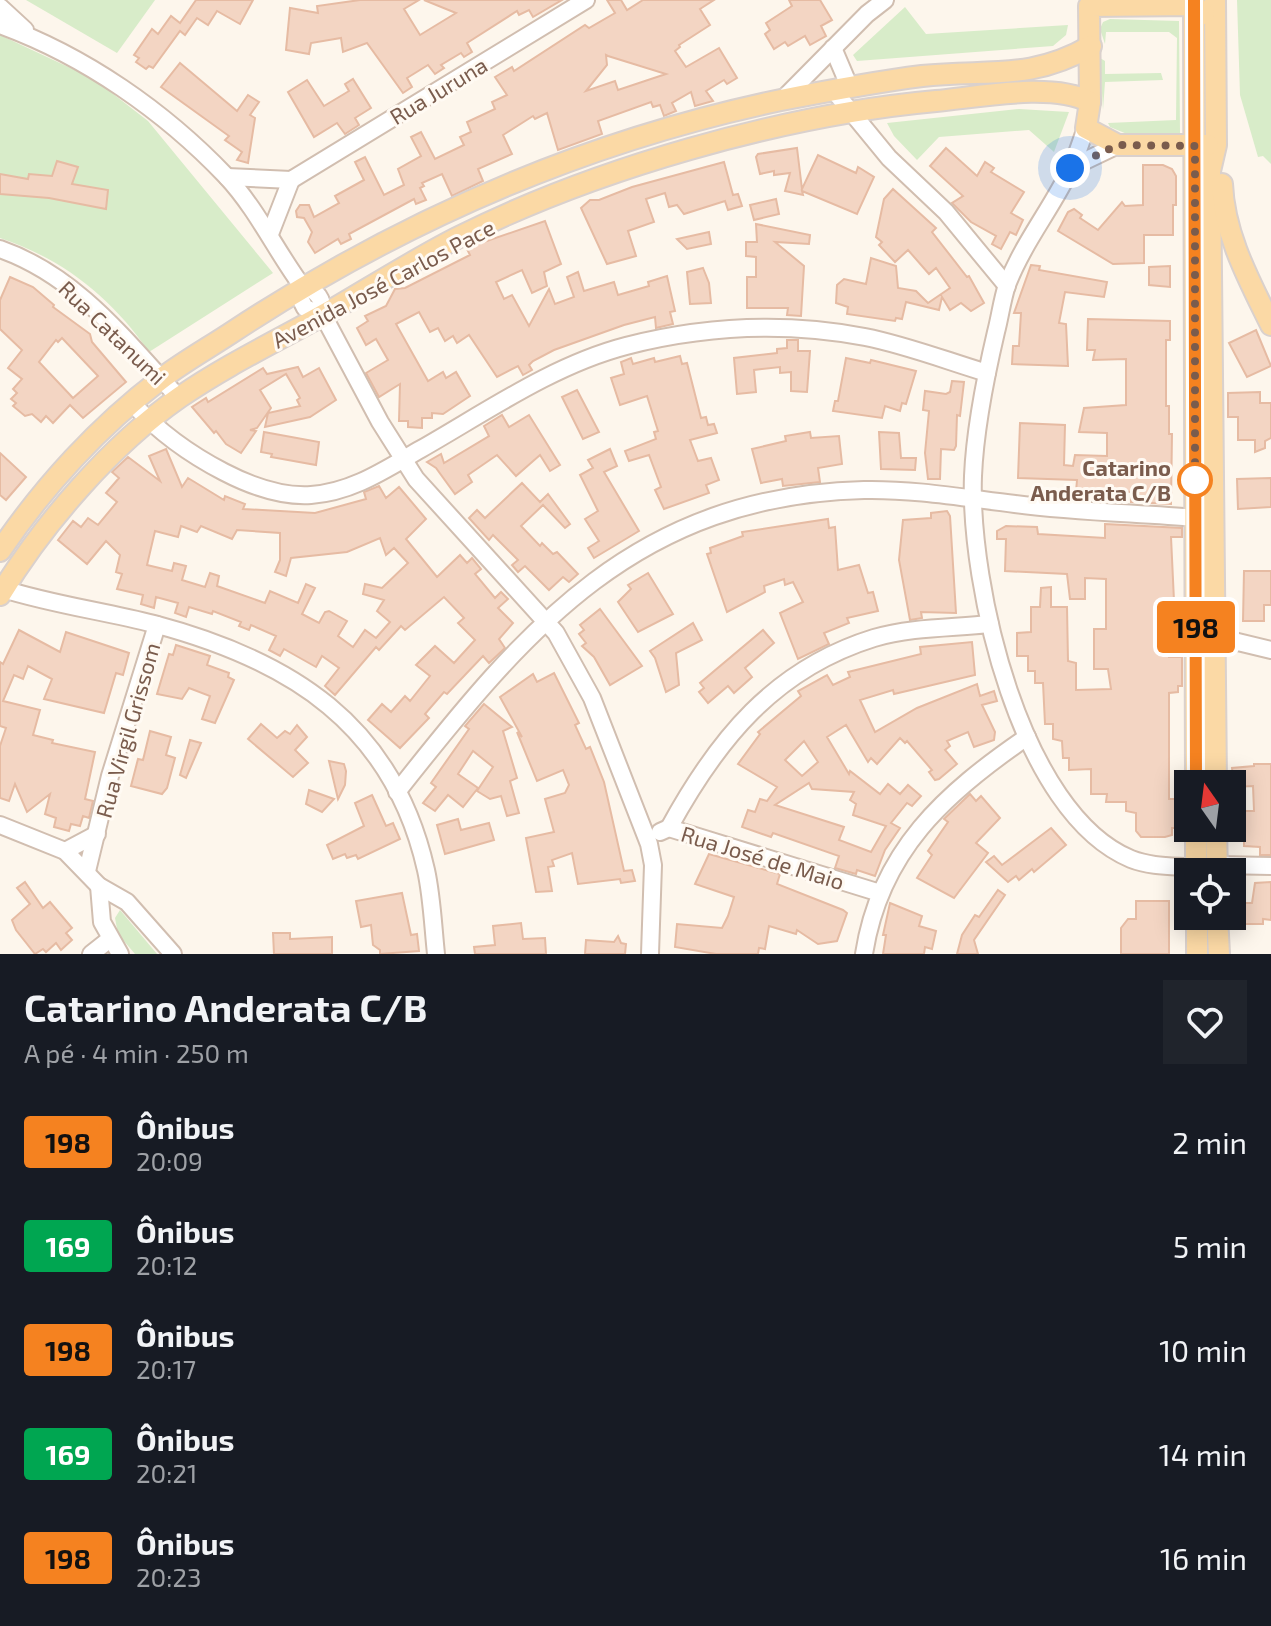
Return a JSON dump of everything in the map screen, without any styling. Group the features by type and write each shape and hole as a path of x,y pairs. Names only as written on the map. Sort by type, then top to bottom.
{"main road":[{"path":"1215,0 1216,145 1226,217 1234,245 1271,325"},
{"path":"1215,32 1194,2 1089,3 1090,102 1086,128 1118,145 1216,145"},
{"path":"1194,2 1196,770"},
{"name":"Avenida José Carlos Pace","path":"0,551 85,447 161,378 302,286 434,217 530,175 668,127 782,100 922,76 1028,71 1052,66 1091,46"},
{"name":"Avenida José Carlos Pace","path":"1,591 51,523 95,473 179,398 300,325 323,315 457,238 645,162 772,129 906,104 1055,93 1079,96 1090,102"},
{"path":"1216,145 1210,171 1216,770"},
{"path":"1197,930 1197,954"},
{"path":"1218,930 1219,954"}],"street":[{"name":"Rua Juruna","path":"291,180 586,0"},
{"path":"782,100 885,0"},
{"path":"0,7 32,37"},
{"path":"0,25 32,37 125,88 227,177 270,234 302,286 300,298 305,308 323,315 416,479 547,620 592,698 647,835 653,865 650,954"},
{"path":"833,48 842,90 852,113 889,158 946,212 1007,286"},
{"path":"1086,128 1070,168 1030,237 1007,286 987,373 976,452 974,498 997,657 1027,737 1046,773 1088,832 1111,848 1143,863 1174,866"},
{"path":"1070,168 1118,145"},
{"path":"227,177 291,180 270,234"},
{"name":"Rua Catanumi","path":"0,249 29,259 65,281 93,306 179,398"},
{"path":"133,404 183,449 247,484 279,493 310,495 340,489 375,476 560,371 622,347 717,328 826,331 868,338 987,373"},
{"path":"397,792 477,690 547,620 594,579 682,528 718,514 799,496 866,490 1196,518"},
{"path":"1,591 157,625 218,643 275,668 331,704 380,760 397,792 425,867 436,954"},
{"path":"669,828 712,755 749,713 796,676 844,650 875,638 990,624"},
{"name":"Rua Virgil Grissom","path":"87,871 110,776 157,625"},
{"path":"1213,636 1271,650"},
{"path":"864,954 880,893 909,841 943,800 1027,737"},
{"path":"0,825 65,851 99,886 127,902 173,954"},
{"name":"Rua José de Maio","path":"647,835 669,828 880,893"},
{"name":"Rua Virgil Grissom","path":"65,851 97,834"},
{"path":"1246,867 1271,866"},
{"path":"99,886 102,922 120,954"},
{"path":"102,922 127,902"},
{"path":"91,954 110,939"}],"green space":[{"path":"26,0 155,0 117,53"},
{"path":"1237,0 1271,0 1271,164 1263,156 1258,157 1240,95"},
{"path":"905,7 926,34 1068,25 1066,35 1053,46 857,61 853,55"},
{"path":"1110,19 1179,21 1180,134 1132,136 1110,127 1108,123 1176,120 1177,38 1169,32 1106,32 1105,44 1100,29 1103,22"},
{"path":"0,35 94,79 148,121 273,273 149,352 119,314 84,282 45,257 0,238"},
{"path":"1100,58 1105,61 1105,74 1161,73 1163,80 1105,82 1103,110"},
{"path":"1019,109 1069,112 1054,152 1029,130 939,137 917,160 894,136 887,123"},
{"path":"120,910 157,954 135,954 118,934 115,918"}],"building":[{"path":"196,0 253,0 240,24 217,11 208,25 197,18 185,35 180,31 153,68 149,66 146,69 136,62 139,58 134,55 152,29 158,34 171,16 180,23"},
{"path":"360,0 419,0 404,9 420,35 456,13 424,0 562,0 533,17 529,10 519,15 517,11 467,43 472,52 464,57 461,53 441,65 444,68 435,74 428,65 407,78 412,87 403,93 367,43 343,52 341,38 311,43 309,54 286,50 290,8 318,13 317,6"},
{"path":"607,0 621,0 627,10 643,0 714,0 700,9 710,25 679,45 675,51 686,67 719,48 737,78 727,84 724,80 706,91 713,101 695,106 691,92 672,103 676,111 664,116 660,105 653,107 651,102 598,121 602,134 558,150 547,113 535,119 533,116 503,135 512,154 478,169 483,181 452,196 442,174 422,183 424,186 420,188 426,200 416,204 414,199 349,234 351,239 341,244 338,239 315,253 308,242 312,232 304,218 297,217 296,211 300,205 309,205 314,217 339,203 335,196 364,180 355,162 365,157 384,195 404,185 398,169 421,156 411,137 421,132 435,159 464,145 460,137 471,132 467,122 495,109 492,102 507,95 495,77 512,67 514,71 585,25 589,28 615,13","holes":["606,55 666,74 618,90 615,81 586,91 607,65"]},
{"path":"789,0 820,0 832,20 821,26 826,36 810,45 805,36 788,46 785,42 774,49 765,34 770,30 766,23 792,6"},
{"path":"180,63 237,111 248,95 259,102 250,115 255,118 248,163 237,160 242,152 225,140 229,136 161,87"},
{"path":"353,79 371,108 355,118 359,125 345,134 337,123 314,137 288,92 307,80 324,106 349,91 345,84"},
{"path":"797,148 802,189 818,155 856,173 858,167 874,177 857,214 802,191 803,195 785,191 790,173 774,175 774,171 760,174 758,154"},
{"path":"946,148 977,176 985,162 994,168 991,172 1024,192 1011,213 1023,220 1016,235 1010,232 1001,249 992,244 996,236 971,222 952,203 963,196 930,166"},
{"path":"57,161 78,167 72,184 108,190 106,209 49,198 0,194 0,174 28,179 29,174 52,176"},
{"path":"724,162 733,195 738,194 742,206 728,210 725,201 684,214 677,205 669,207 665,193 646,199 654,222 628,231 636,256 607,264 581,208 590,200 599,200 632,187"},
{"path":"1143,165 1163,165 1172,169 1176,176 1173,235 1144,235 1144,263 1113,264 1058,231 1068,212 1074,209 1082,215 1080,218 1098,230 1122,202 1125,206 1143,205"},
{"path":"893,189 936,228 932,232 969,276 984,303 971,311 961,303 950,310 942,297 939,310 906,302 902,319 896,318 895,321 847,314 848,307 836,303 837,285 844,279 866,284 871,258 896,266 898,288 916,291 928,303 950,288 936,268 929,274 908,250 895,262 879,245 882,242 876,237 884,199"},
{"path":"776,199 779,214 754,220 750,205"},
{"path":"545,221 561,264 544,272 547,286 532,293 522,270 496,282 504,299 512,295 529,326 549,289 555,304 574,297 567,277 578,272 584,291 614,282 618,295 649,286 648,282 667,276 675,311 670,312 673,324 656,328 655,317 624,325 554,350 533,361 529,365 532,370 523,375 518,366 497,377 469,335 457,343 453,336 445,341 438,328 430,332 419,312 396,324 428,381 443,372 446,378 456,372 470,396 443,414 432,413 432,418 422,418 422,428 408,427 408,421 399,421 400,384 379,397 366,373 388,360 376,339 366,345 357,328 368,321 365,316 386,306 395,289 405,288 470,255 467,249"},
{"path":"756,224 810,235 809,244 775,242 804,266 801,316 787,315 788,308 747,308 747,277 756,277 756,257 746,256 746,242 757,242"},
{"path":"709,232 711,244 687,249 677,239"},
{"path":"1031,265 1040,266 1039,270 1107,282 1104,297 1065,292 1059,323 1066,324 1068,366 1012,364 1013,346 1019,346 1021,313 1014,313"},
{"path":"1170,266 1170,287 1149,285 1149,267"},
{"path":"703,268 709,283 711,303 690,304 687,272"},
{"path":"10,277 33,287 53,307 90,334 92,342 126,382 83,418 70,405 53,423 46,416 41,422 32,414 25,416 13,406 16,403 11,399 17,393 13,389 22,379 8,368 22,350 0,329 0,300","holes":["62,338 98,376 73,398 39,362 56,340 58,342"]},
{"path":"1088,319 1170,321 1170,340 1166,340 1166,406 1169,406 1169,434 1172,434 1171,504 1131,502 1131,492 1076,492 1077,480 1018,478 1020,423 1065,425 1064,465 1073,466 1075,455 1107,456 1107,433 1079,432 1084,408 1126,405 1126,359 1093,360 1095,350 1087,350"},
{"path":"1256,330 1271,366 1247,377 1229,343"},
{"path":"787,340 798,340 798,351 810,351 807,392 791,391 791,372 780,373 780,367 754,370 756,392 737,394 734,358 777,353 777,349 787,348"},
{"path":"680,356 682,364 687,363 701,418 706,417 708,425 714,424 717,433 690,440 698,461 711,458 719,480 706,485 709,493 664,509 655,490 661,487 649,455 629,461 625,451 656,439 654,432 658,431 647,396 620,405 611,378 624,374 621,362 631,358 633,364"},
{"path":"846,358 870,363 871,360 916,371 906,404 902,403 900,411 885,406 882,418 833,411 835,401 838,401"},
{"path":"298,367 303,377 319,368 336,400 310,417 265,427 268,413 300,406 297,400 300,398 286,374 260,390 271,408 257,428 250,430 256,431 241,453 226,444 216,431 214,433 192,407 206,398 208,402 263,368 267,374"},
{"path":"952,381 964,382 960,416 957,415 956,446 954,450 941,449 940,479 928,479 925,453 929,411 923,410 925,391 946,394 950,392"},
{"path":"577,390 599,432 583,439 562,397"},
{"path":"1260,392 1260,403 1271,403 1271,438 1265,441 1265,448 1255,452 1255,440 1238,440 1238,417 1228,417 1228,393"},
{"path":"502,415 509,427 529,415 560,465 550,471 540,455 516,476 497,455 468,475 472,482 455,494 436,468 427,462 441,454 444,463 489,436 484,426"},
{"path":"264,432 319,442 316,465 271,457 272,454 261,452"},
{"path":"810,432 811,438 839,436 842,464 818,468 820,482 783,486 782,479 761,483 752,449 786,441 785,436"},
{"path":"879,432 899,433 901,458 916,458 915,470 881,469"},
{"path":"166,449 182,487 188,478 224,500 225,496 245,504 243,509 315,513 366,499 364,492 379,486 386,498 399,487 426,519 406,539 437,577 460,555 467,563 472,558 481,569 475,574 495,598 501,592 508,599 498,608 513,623 499,639 505,648 489,663 483,656 447,694 444,692 425,714 429,718 400,748 368,720 382,704 391,712 405,696 410,701 430,676 416,665 435,646 454,663 475,640 458,623 464,618 444,597 405,630 401,626 379,650 376,647 335,695 325,686 339,668 322,656 316,667 284,649 280,656 269,650 276,636 251,625 249,630 239,626 241,622 213,611 212,614 189,607 186,617 175,613 178,603 156,597 154,608 141,604 143,595 117,589 122,574 116,572 120,555 106,541 87,564 58,540 73,521 81,527 88,518 98,525 117,502 106,493 119,478 112,472 128,457 160,481 149,456","holes":["181,526 197,532 201,526 232,539 237,530 280,533 280,560 275,572 286,576 291,558 347,552 380,538 386,555 394,548 408,563 382,588 365,584 363,594 384,600 377,611 390,622 376,638 365,630 353,647 338,636 347,621 329,611 325,612 319,623 302,614 315,588 306,584 298,603 270,591 265,603 217,586 219,576 210,573 205,587 182,580 186,566 174,563 172,571 147,565 155,531 178,537"]},
{"path":"610,449 617,466 604,472 639,531 594,558 588,548 599,541 585,519 598,511 580,475 593,468 588,460"},
{"path":"0,453 26,477 6,500 0,495"},
{"path":"1271,478 1271,507 1238,509 1237,479"},
{"path":"522,483 540,502 548,494 570,524 565,528 543,505 521,526 540,546 542,543 553,554 557,552 578,574 569,582 563,577 549,590 525,566 518,572 512,565 518,560 493,535 489,540 469,518 477,510 485,518"},
{"path":"947,511 950,516 956,613 921,612 922,618 910,620 899,560 903,520 931,518 931,513"},
{"path":"828,519 829,528 835,527 838,570 859,565 868,593 873,592 878,611 847,618 849,623 824,633 829,644 798,659 780,613 803,602 793,582 785,585 784,579 764,586 765,592 727,612 707,554 711,553 710,548 743,536 742,532"},
{"path":"1105,524 1182,528 1182,537 1171,537 1174,601 1167,601 1169,657 1182,657 1182,686 1178,686 1178,692 1169,693 1169,799 1174,799 1174,828 1172,835 1165,837 1141,837 1136,831 1136,813 1126,811 1126,802 1106,802 1107,794 1091,794 1091,769 1069,770 1069,758 1063,758 1062,741 1053,739 1053,724 1045,724 1043,683 1035,683 1035,671 1028,671 1028,656 1017,656 1017,633 1031,632 1031,607 1040,607 1041,588 1051,587 1051,607 1067,607 1068,661 1076,663 1076,690 1111,689 1108,669 1094,669 1094,629 1106,629 1106,579 1085,578 1085,599 1070,599 1067,574 1005,571 1006,539 997,539 997,531 1006,526 1037,527 1038,534 1105,538"},
{"path":"1244,571 1271,571 1271,605 1264,605 1264,621 1243,621"},
{"path":"648,573 673,614 638,632 618,602 631,589 628,585"},
{"path":"600,609 642,666 610,685 594,657 582,646 586,643 579,634 584,630 580,625"},
{"path":"693,623 702,640 676,653 679,685 666,692 650,651"},
{"path":"19,630 60,652 66,632 129,653 123,675 116,673 104,713 44,699 52,679 28,666 23,679 14,675 3,701 40,710 33,735 53,740 52,743 95,752 85,799 93,801 89,818 83,816 80,826 71,824 69,831 54,827 56,818 45,814 50,794 27,812 15,784 9,801 0,798 0,746 6,728 0,726 0,662 3,664"},
{"path":"763,630 774,643 745,668 752,677 734,693 728,686 708,703 699,692 704,688 700,683"},
{"path":"972,642 975,675 894,694 893,690 860,700 875,732 917,708 977,684 980,696 994,691 997,701 982,705 995,732 994,740 974,747 968,732 947,741 950,746 945,750 957,764 935,780 929,772 932,770 907,741 905,743 900,738 877,764 871,758 868,762 846,725 827,737 849,774 850,771 880,794 888,784 900,794 908,785 921,796 912,806 907,803 891,823 900,828 885,850 875,876 835,868 839,856 773,833 771,837 742,827 748,810 755,812 760,799 767,801 777,787 738,764 760,734 758,732 801,696 798,691 827,675 833,685 850,677 848,672 921,654 920,647","holes":["804,741 818,762 802,776 785,760","809,783 812,789 854,792 850,800 856,804 853,815 886,826 871,852 839,840 844,827 775,805"]},
{"path":"176,645 210,656 207,665 229,673 228,677 234,680 215,723 202,719 210,696 189,688 182,699 157,694 169,654 173,655"},
{"path":"554,673 579,723 575,725 586,749 590,747 604,782 624,871 632,870 635,881 621,883 620,879 578,884 572,853 552,860 554,866 548,867 552,891 536,892 526,838 554,832 545,799 565,793 569,785 563,770 537,781 517,732 522,737 500,697 533,674 537,682"},
{"path":"484,704 512,727 503,731 517,778 510,781 519,813 507,816 501,796 490,799 477,791 493,767 473,751 458,774 478,788 463,807 448,795 435,811 423,803 436,787 431,783 469,729 465,726"},
{"path":"261,724 277,738 285,731 290,734 297,725 307,737 295,750 308,763 293,777 248,739"},
{"path":"150,731 171,737 166,755 175,758 167,788 162,794 131,786 138,759 143,760"},
{"path":"190,740 201,743 186,778 180,775"},
{"path":"329,761 344,764 346,771 345,785 338,799"},
{"path":"1271,764 1271,855 1260,855 1260,847 1244,846 1246,811 1254,811 1253,786 1246,786 1246,770 1232,768"},
{"path":"309,790 334,799 322,812 306,804"},
{"path":"970,794 976,801 981,796 1000,818 976,843 988,853 954,898 917,878 932,855 928,851 948,822 944,819"},
{"path":"372,795 386,826 393,823 400,839 358,859 356,855 347,858 345,854 333,859 327,845 364,826 355,803"},
{"path":"458,819 461,830 489,823 494,840 445,854 437,825"},
{"path":"1051,828 1066,845 1034,872 1032,869 1019,880 1016,876 1008,882 986,862 994,856 1002,865"},
{"path":"709,854 780,874 777,884 843,910 847,913 837,941 818,944 797,930 796,934 769,926 765,949 759,948 758,954 716,954 675,947 677,924 722,928 728,916 734,897 695,884"},
{"path":"25,882 43,908 50,902 72,928 66,933 72,940 61,950 56,943 46,952 43,949 35,954 16,930 12,920 30,904 17,888"},
{"path":"1271,882 1271,920 1263,919 1263,924 1246,924 1246,903 1252,903 1255,883"},
{"path":"998,890 1005,895 974,940 978,954 957,954 962,935"},
{"path":"402,893 411,935 417,934 419,951 380,954 380,950 373,945 371,925 361,927 356,901"},
{"path":"1136,901 1169,901 1169,954 1121,954 1121,928 1128,919 1136,919"},
{"path":"890,903 922,916 919,926 936,931 932,949 925,947 924,954 883,954 886,935 883,935"},
{"path":"521,923 523,939 545,938 546,954 475,954 474,947 495,945 493,926"},
{"path":"273,933 290,933 290,939 332,937 332,954 274,954"},
{"path":"618,936 621,943 626,944 625,954 585,954 586,940 614,942"}],"bus line":[{"name":"198","path":"1194,0 1196,770"}],"place":[{"name":"Catarino Anderata C/B","path":"1195,480"}],"route":[{"path":"1070,168 1118,145 1195,146 1195,480"}]}
